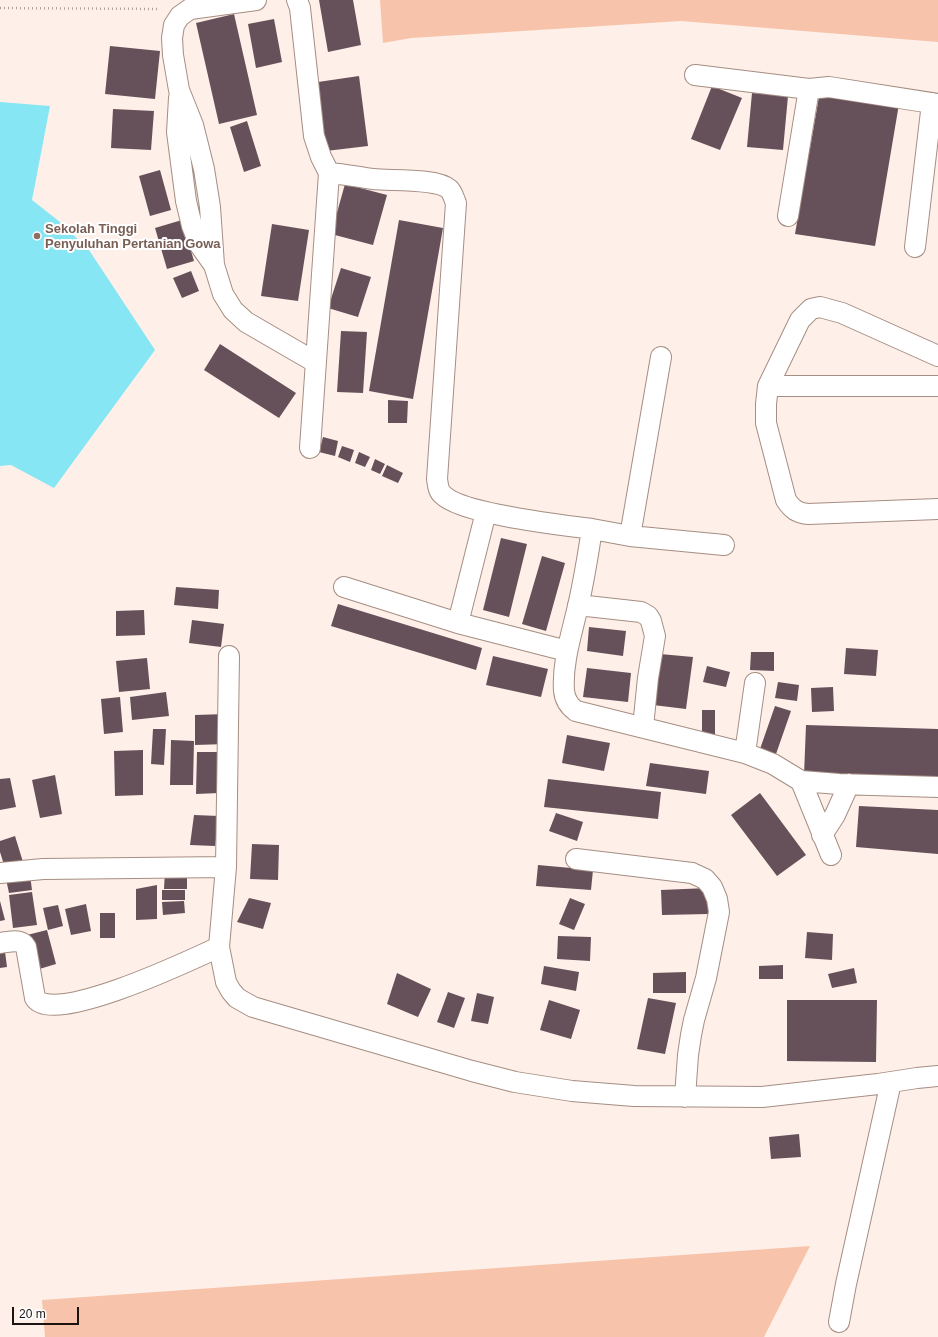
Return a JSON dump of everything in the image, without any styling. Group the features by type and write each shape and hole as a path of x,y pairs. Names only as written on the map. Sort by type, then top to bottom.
{"street":[{"path":"256,0 190,9 180,16 174,25 172,55 179,90 193,125 204,169 210,207 214,265 223,294 233,310 246,322 315,362"},
{"path":"297,0 300,8 314,136 321,157 329,173 310,448"},
{"path":"695,75 809,89 829,87 935,104 915,247"},
{"path":"788,216 809,89"},
{"path":"329,173 373,179 432,182 449,189 456,203 437,478 441,494 447,499 460,505 486,512 630,536 724,545"},
{"path":"938,356 842,313 815,307 808,311 800,320 768,386 766,404 766,423 786,500 793,510 808,514 938,509"},
{"path":"630,536 661,357"},
{"path":"768,386 938,386"},
{"path":"458,623 486,512"},
{"path":"592,529 578,605 567,651 564,691 566,700 576,711 745,753 773,764 801,781 817,783 938,787"},
{"path":"344,588 458,623 567,651"},
{"path":"578,605 641,612 648,616 651,621 655,636 648,678 643,727"},
{"path":"229,656 226,867 219,948 226,982 237,998 253,1007 472,1071 515,1082 579,1092 634,1096 762,1097 938,1076"},
{"path":"745,753 755,683"},
{"path":"801,781 831,855"},
{"path":"822,835 835,815 850,784"},
{"path":"576,859 692,873 705,879 712,887 717,899 718,912 706,978 691,1035 685,1097"},
{"path":"0,873 43,869 226,867"},
{"path":"0,943 20,941 24,943 35,998 41,1004 53,1005 69,1004 119,990 219,948"},
{"path":"839,1322 846,1284 891,1082"}],"path":[{"path":"0,8 190,9"}],"shaded area":[{"path":"380,0 938,0 938,42 681,21 411,38 383,43"},
{"path":"810,1246 764,1337 45,1337 42,1300"}],"water":[{"name":"Sekolah Tinggi Penyuluhan Pertanian Gowa","path":"0,102 50,106 32,200 60,222 89,250 155,350 54,488 11,465 0,466"}],"building":[{"path":"319,0 353,0 361,45 328,52"},
{"path":"234,14 257,115 219,124 196,23"},
{"path":"274,19 282,62 256,68 248,24"},
{"path":"110,46 160,51 155,99 105,94"},
{"path":"359,76 368,146 326,151 318,82"},
{"path":"712,86 742,98 720,150 691,139"},
{"path":"820,91 899,104 875,246 795,234"},
{"path":"752,93 788,96 783,150 747,147"},
{"path":"113,109 154,111 151,150 111,148"},
{"path":"247,121 261,166 244,172 230,127"},
{"path":"160,170 171,210 150,216 139,176"},
{"path":"345,184 387,195 373,245 331,234"},
{"path":"182,220 194,261 167,269 155,228"},
{"path":"399,220 443,228 413,399 369,391"},
{"path":"272,224 309,230 298,301 261,296"},
{"path":"341,268 371,277 358,317 328,308"},
{"path":"191,271 199,291 182,298 173,278"},
{"path":"341,331 367,332 363,393 337,392"},
{"path":"220,344 296,393 279,418 204,370"},
{"path":"388,400 408,401 407,423 388,423"},
{"path":"323,437 338,441 335,456 319,452"},
{"path":"342,446 354,450 350,462 338,457"},
{"path":"359,452 370,457 365,467 355,463"},
{"path":"375,459 385,464 380,474 371,470"},
{"path":"387,465 403,473 398,483 382,476"},
{"path":"501,538 527,544 509,617 483,610"},
{"path":"542,556 565,563 546,631 522,624"},
{"path":"176,587 219,590 218,609 174,605"},
{"path":"338,604 482,648 476,670 331,626"},
{"path":"144,610 145,635 116,636 116,611"},
{"path":"192,620 224,624 221,647 189,643"},
{"path":"589,627 626,631 623,656 587,651"},
{"path":"846,648 878,650 876,676 844,674"},
{"path":"751,652 774,652 774,671 750,670"},
{"path":"660,654 693,657 686,709 653,705"},
{"path":"493,656 548,669 541,697 486,685"},
{"path":"147,658 150,689 119,692 116,661"},
{"path":"707,666 730,672 726,687 703,682"},
{"path":"587,668 631,673 628,702 583,697"},
{"path":"778,682 799,685 797,701 775,698"},
{"path":"833,687 834,711 812,712 811,688"},
{"path":"166,692 169,716 132,720 130,697"},
{"path":"120,697 123,732 104,734 101,699"},
{"path":"775,706 791,711 776,754 760,749"},
{"path":"702,710 715,710 715,734 702,734"},
{"path":"226,714 227,744 195,745 195,715"},
{"path":"806,725 938,729 938,779 804,775"},
{"path":"153,729 166,729 164,765 151,764"},
{"path":"567,735 610,743 604,771 562,763"},
{"path":"171,740 194,741 193,785 170,785"},
{"path":"143,750 143,795 115,796 114,751"},
{"path":"197,752 220,752 219,793 196,794"},
{"path":"650,763 709,771 706,794 646,786"},
{"path":"55,775 62,814 40,818 32,780"},
{"path":"10,778 16,807 0,810 0,779"},
{"path":"548,779 661,792 658,819 544,807"},
{"path":"760,793 806,855 777,876 731,815"},
{"path":"859,806 938,810 938,854 856,847"},
{"path":"556,813 583,822 577,841 549,831"},
{"path":"194,815 219,816 215,846 190,845"},
{"path":"15,836 23,862 5,868 0,852 0,841"},
{"path":"252,844 279,845 278,880 250,879"},
{"path":"538,865 593,870 591,890 536,886"},
{"path":"165,870 187,871 187,889 164,889"},
{"path":"30,875 32,890 9,893 6,879"},
{"path":"157,885 157,919 136,920 136,889"},
{"path":"708,888 708,914 662,915 661,890"},
{"path":"162,890 185,890 185,900 162,900"},
{"path":"32,892 37,925 13,928 9,895"},
{"path":"249,898 271,903 263,929 237,922"},
{"path":"570,898 585,904 574,930 559,924"},
{"path":"0,901 5,920 0,921"},
{"path":"184,901 185,913 163,915 162,902"},
{"path":"86,904 91,931 71,935 65,909"},
{"path":"58,905 63,926 48,930 43,908"},
{"path":"100,913 115,913 115,938 100,938"},
{"path":"47,930 56,964 36,970 27,935"},
{"path":"807,932 833,934 832,960 805,958"},
{"path":"558,936 591,937 590,961 557,959"},
{"path":"0,944 4,944 7,967 0,968"},
{"path":"783,965 783,979 759,979 759,966"},
{"path":"544,966 579,972 576,991 541,984"},
{"path":"854,968 857,983 832,988 828,974"},
{"path":"686,972 686,993 653,993 653,973"},
{"path":"397,973 431,989 418,1017 387,1004"},
{"path":"448,992 465,998 454,1028 437,1022"},
{"path":"477,993 494,997 488,1024 471,1021"},
{"path":"648,998 676,1003 665,1054 637,1049"},
{"path":"549,1000 580,1010 571,1039 540,1030"},
{"path":"787,1000 877,1000 876,1062 787,1061"},
{"path":"799,1134 801,1157 771,1159 769,1137"}],"place":[{"name":"Sekolah Tinggi Penyuluhan Pertanian Gowa","path":"37,236"}]}
